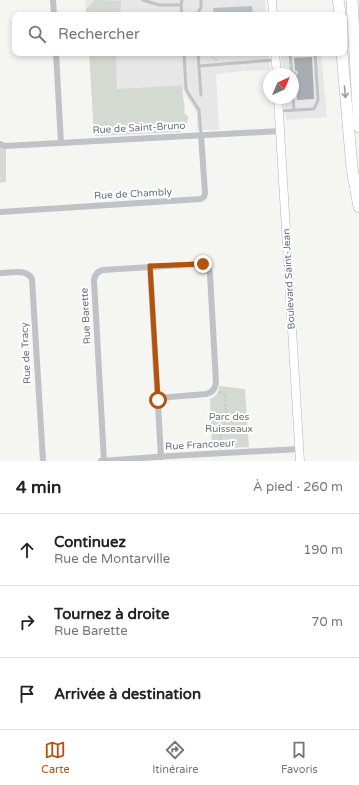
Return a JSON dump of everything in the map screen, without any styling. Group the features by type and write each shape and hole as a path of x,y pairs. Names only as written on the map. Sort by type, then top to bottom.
{"highway":[{"path":"352,0 359,127"},
{"path":"342,56 352,168 359,207"}],"street":[{"path":"53,0 54,12"},
{"path":"272,0 273,12"},
{"path":"56,56 61,142"},
{"path":"276,56 277,68"},
{"name":"Boulevard Saint-Jean","path":"278,104 300,461"},
{"name":"Rue de Saint-Bruno","path":"0,144 5,146 280,131"},
{"name":"Rue de Chambly","path":"0,212 201,200 205,193 201,135"},
{"name":"Rue Barette","path":"103,461 94,278 97,273 103,270 150,266 205,265 210,274 216,383 214,390"},
{"path":"150,266 161,457"},
{"name":"Rue de Tracy","path":"0,274 24,272 29,274 32,279 43,461"},
{"path":"158,398 206,394 211,393 214,390"},
{"name":"Rue Francoeur","path":"103,461 300,449"},
{"path":"220,453 220,461"}],"lane":[{"path":"143,0 159,5 181,5"},
{"path":"182,0 182,12"},
{"path":"198,12 201,7 201,0"},
{"path":"184,56 186,89 199,110 201,135"},
{"path":"198,56 201,95"},
{"path":"199,66 276,56"},
{"path":"290,56 293,68"},
{"path":"279,111 314,109 318,100 314,65 315,56"},
{"path":"294,104 294,110"}],"path":[{"path":"212,56 213,59 219,60"},
{"path":"214,390 225,394 226,421 220,430 220,453"}],"shaded area":[{"path":"85,0 265,0 266,12 86,12"},
{"path":"252,6 253,12 214,12 213,8"},
{"path":"116,56 268,56 270,68 263,68 263,70 216,74 219,130 195,130 197,127 197,114 185,94 182,85 117,89"},
{"path":"281,56 321,56 327,117 286,120 285,104 299,104 299,68 282,68"}],"green space":[{"path":"95,0 121,1 120,12 86,12 86,9"},
{"path":"89,56 116,56 117,89 182,85 185,105 184,112 188,117 188,121 180,132 94,136"},
{"path":"0,147 6,149 6,182 0,183"},
{"name":"Parc des Ruisseaux","path":"219,386 245,389 249,447 212,449 210,399 217,394"}],"building":[{"path":"312,57 314,99 299,100 299,68 295,68 294,58"}],"route":[{"path":"158,400 150,266 203,264"}]}
